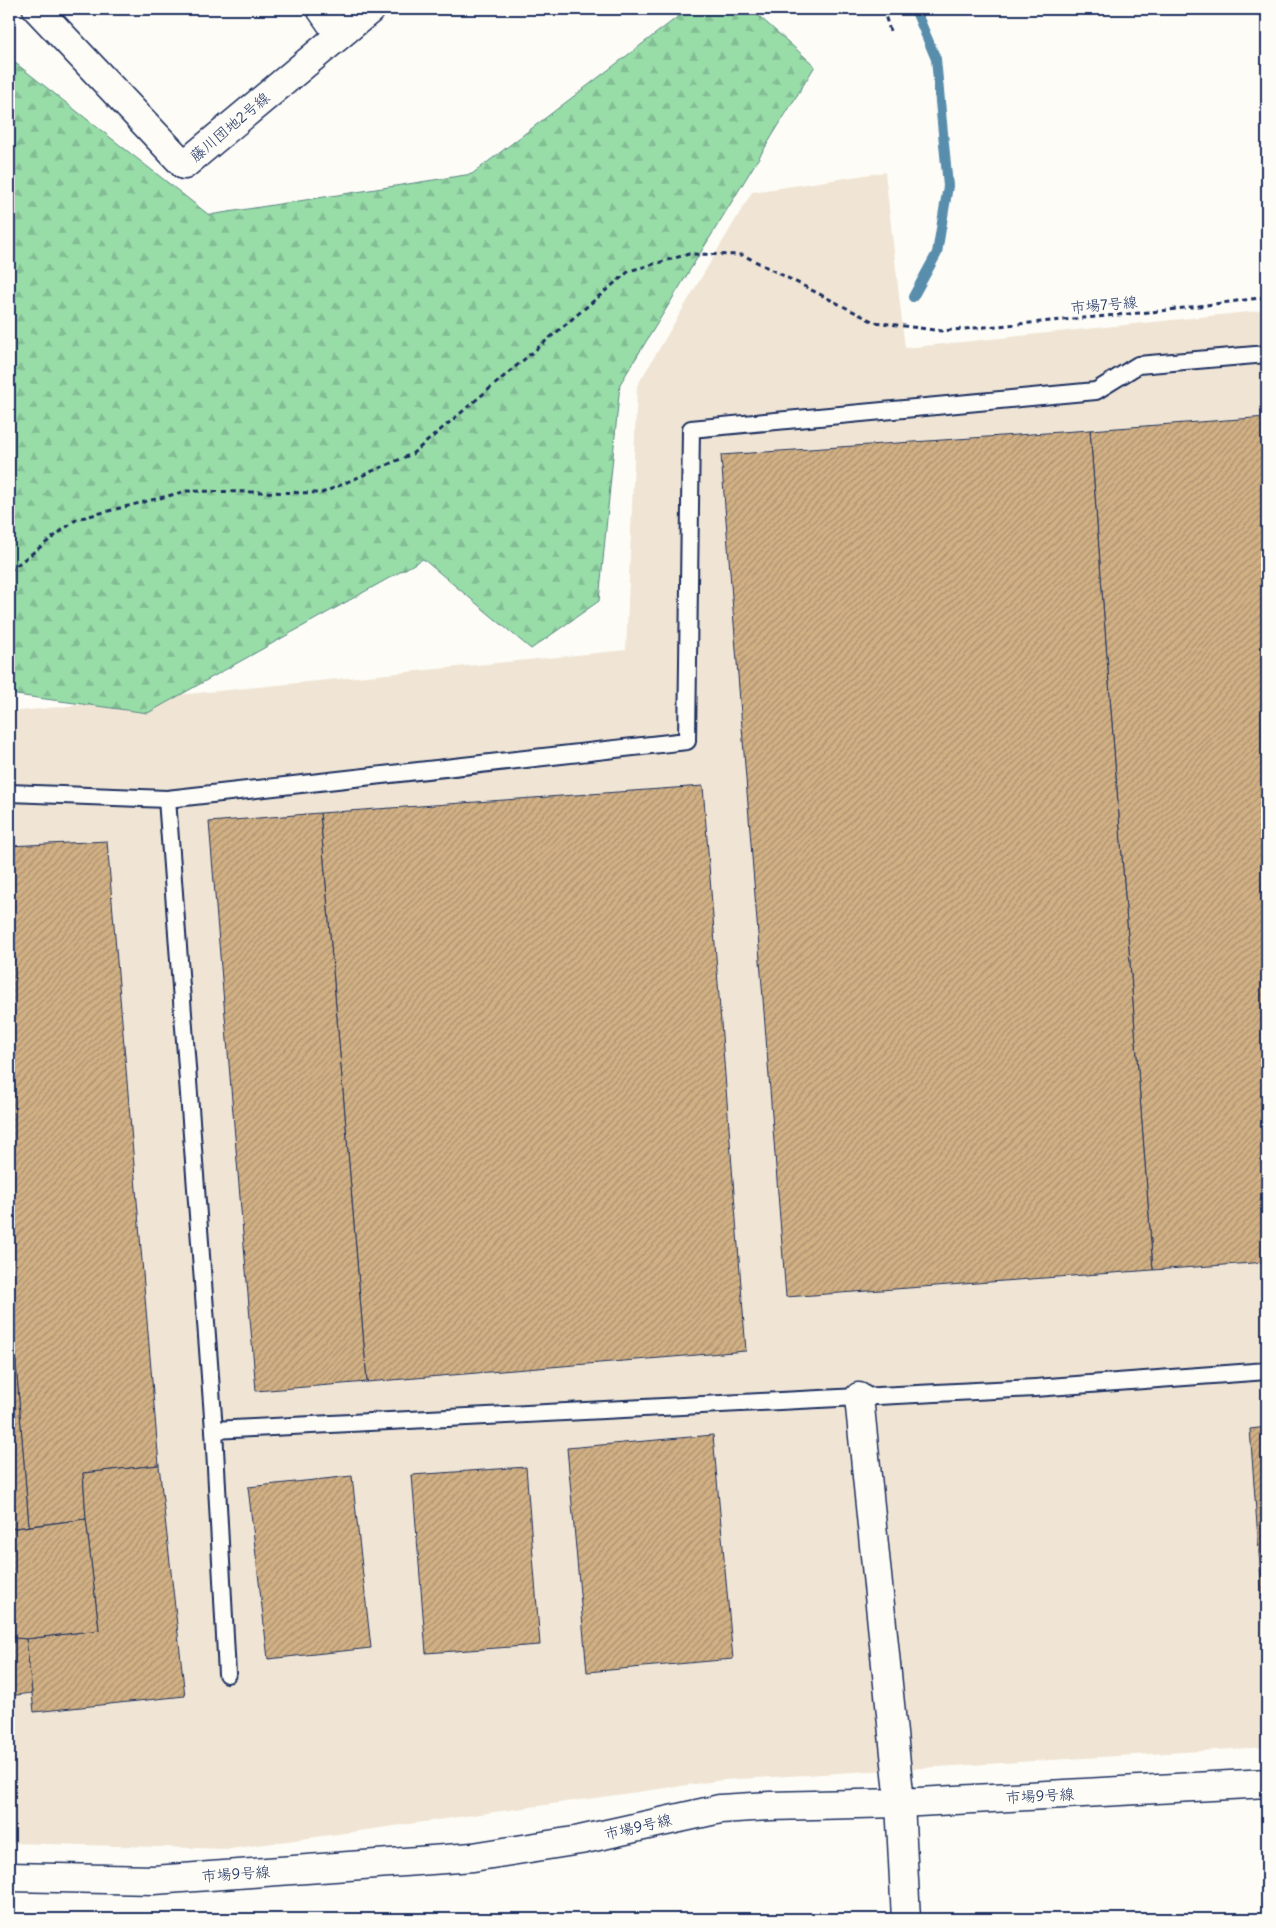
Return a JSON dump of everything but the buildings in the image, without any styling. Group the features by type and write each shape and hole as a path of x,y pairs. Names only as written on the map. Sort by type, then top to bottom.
{"street":[{"name":"藤川団地2号線","path":"37,9 184,165 371,9"},
{"path":"321,9 339,35"},
{"path":"859,1397 900,1803 906,1919"},
{"name":"市場9号線","path":"9,1877 154,1880 473,1857 580,1840 720,1808 900,1803 1267,1783"}],"lane":[{"path":"9,793 167,799 687,741 690,429 1096,392 1138,365 1267,354"},
{"path":"167,799 214,1430 227,1674"},
{"path":"214,1430 1035,1388 1267,1372"}],"path":[{"path":"884,9 891,34"},
{"name":"市場7号線","path":"9,571 77,519 187,491 322,493 412,454 630,271 689,254 743,255 874,322 942,331 1161,311 1267,297"}],"shaded area":[{"path":"885,172 905,348 1267,310 1267,1747 723,1780 230,1849 9,1843 9,712 626,650 637,386 752,192"}],"green space":[{"path":"688,9 751,9 815,66 620,384 599,601 531,649 423,559 148,713 9,694 9,58 209,215 472,174"}],"waterway":[{"path":"913,297 937,253 948,186 936,59 915,9"}]}
